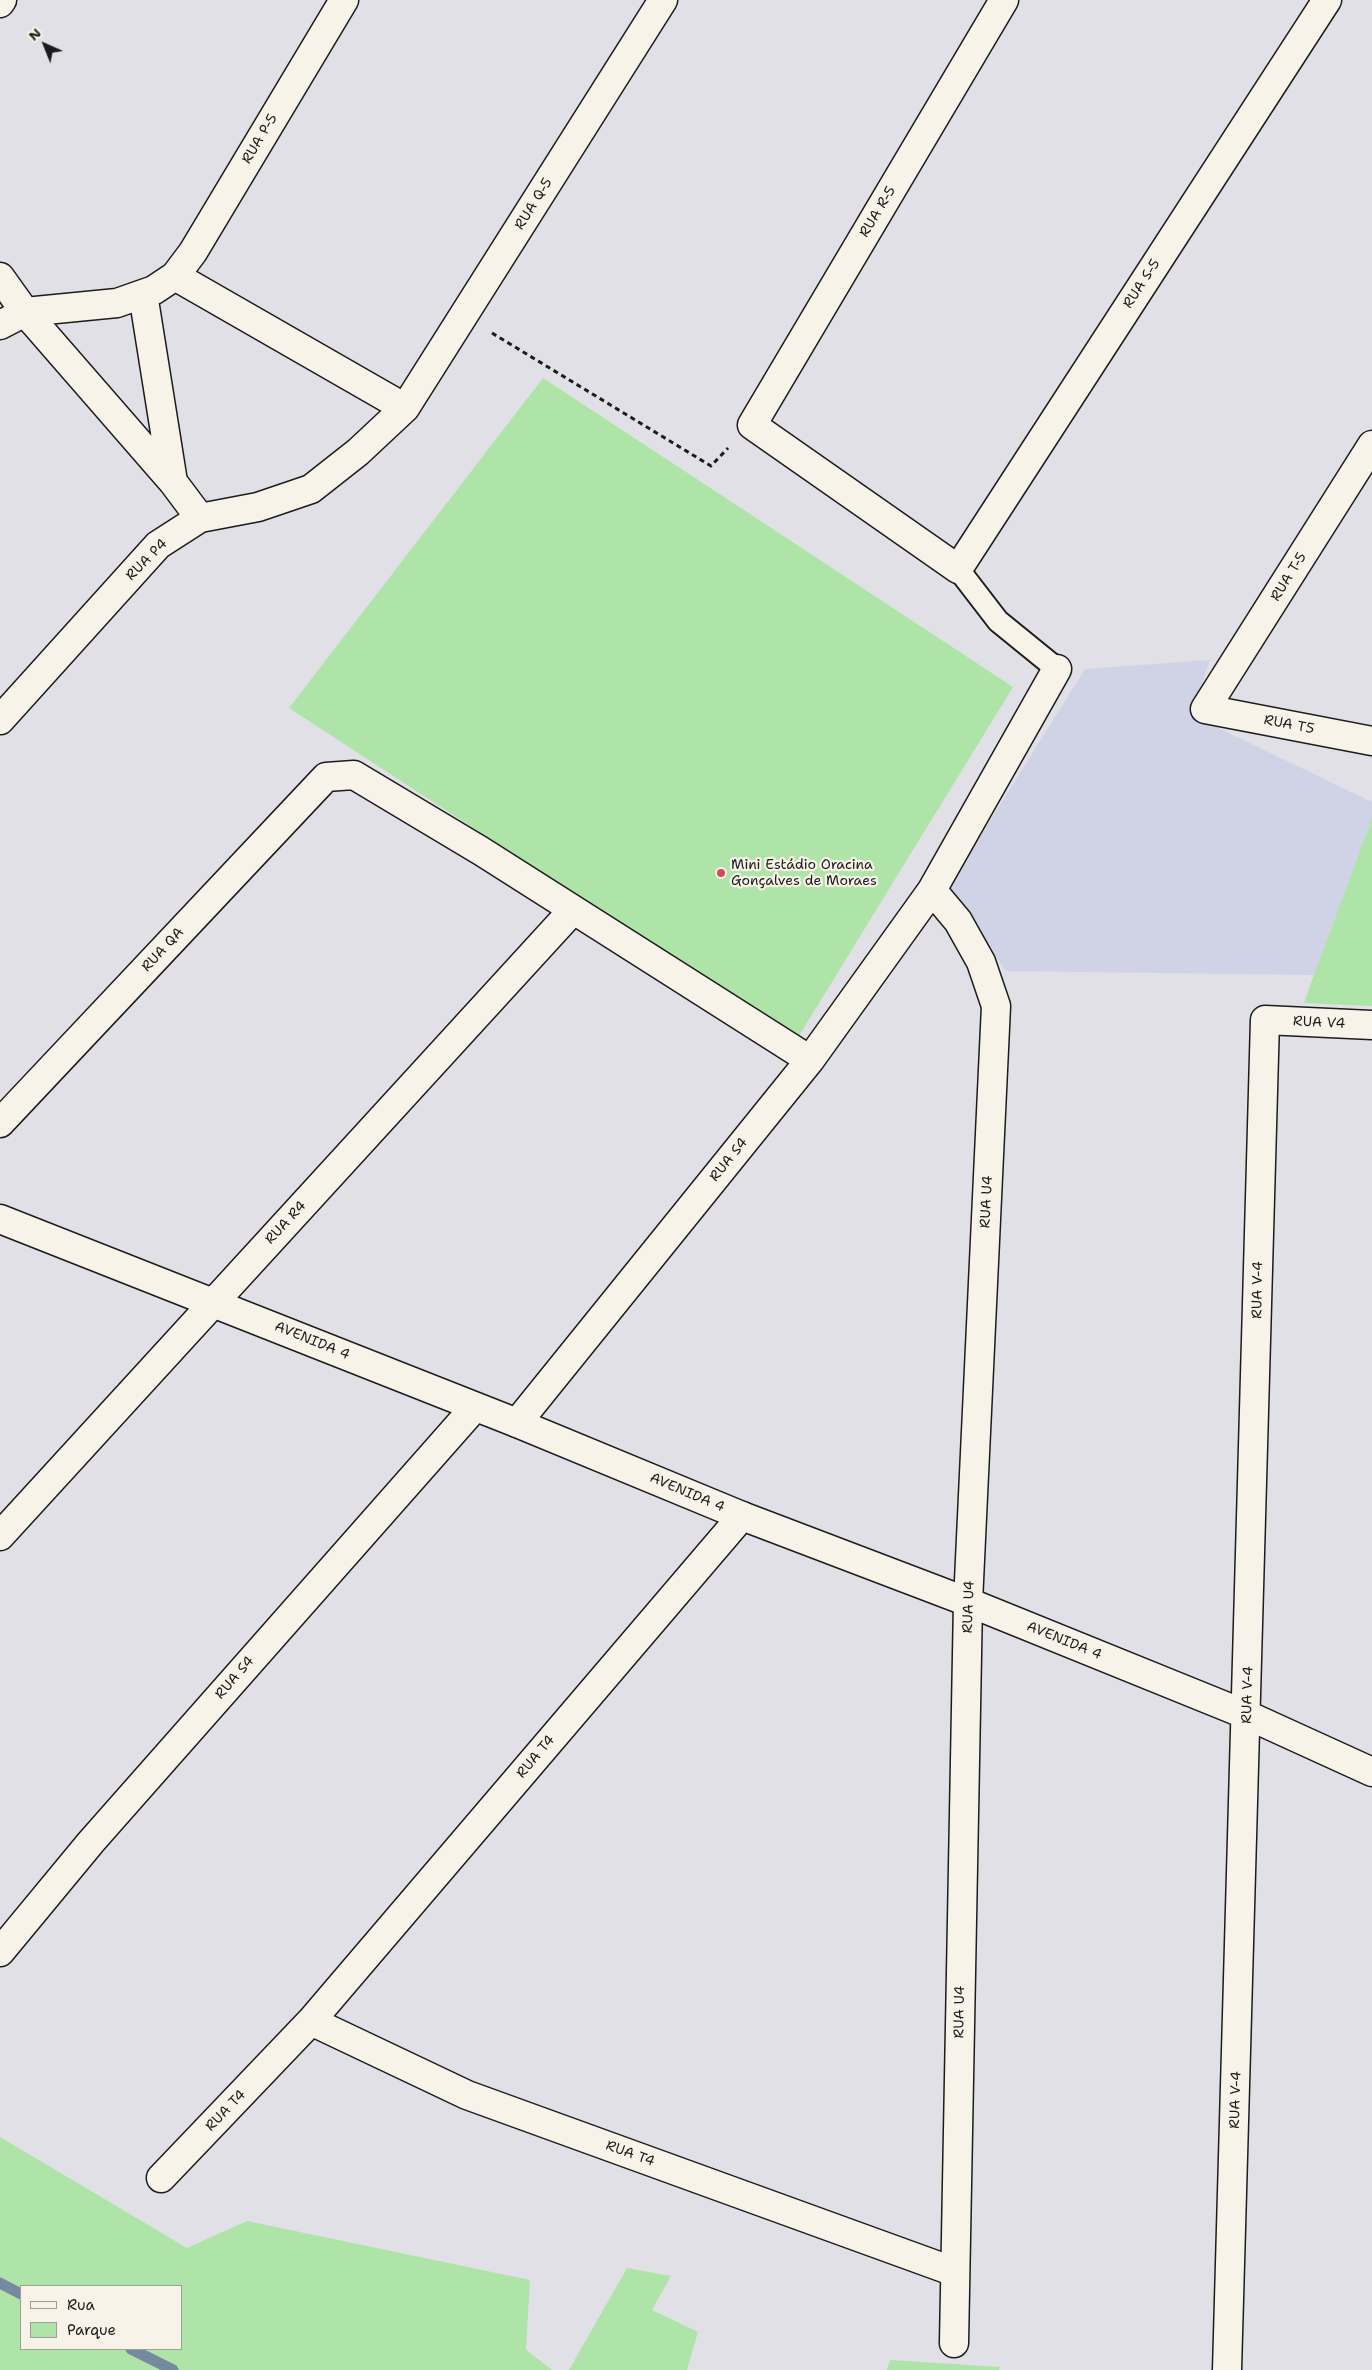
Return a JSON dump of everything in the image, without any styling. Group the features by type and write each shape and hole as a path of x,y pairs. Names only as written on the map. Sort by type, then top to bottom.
{"street":[{"name":"RUA P-5","path":"175,276 198,244 344,0"},
{"name":"RUA Q-5","path":"405,408 663,0"},
{"name":"RUA R-5","path":"752,425 1004,0"},
{"name":"RUA S-5","path":"958,569 1326,0"},
{"path":"0,325 25,312 117,303 154,290 175,276 405,408"},
{"path":"0,278 25,312 173,482 200,518"},
{"path":"143,294 173,482"},
{"name":"RUA P4","path":"0,720 158,545 200,518 258,507 311,489 358,452 405,408"},
{"path":"752,425 958,569"},
{"name":"RUA T-5","path":"1205,709 1372,445"},
{"name":"RUA S4","path":"517,1423 810,1060 932,890 1057,670"},
{"name":"RUA T5","path":"1205,709 1372,741"},
{"name":"RUA QA","path":"0,1123 326,777 354,775 481,851 573,910"},
{"name":"RUA U4","path":"932,890 958,921 981,962 996,1006 968,1602 954,2343"},
{"path":"573,910 810,1060"},
{"name":"RUA R4","path":"0,1536 573,910"},
{"name":"RUA V4","path":"1265,1020 1372,1025"},
{"name":"RUA V-4","path":"1227,2370 1248,1715 1265,1020"},
{"name":"AVENIDA 4","path":"0,1219 475,1406 742,1516 968,1602 1248,1715 1372,1772"},
{"name":"RUA S4","path":"0,1952 91,1842 475,1406"},
{"name":"RUA T4","path":"161,2178 311,2021 742,1516"},
{"name":"RUA T4","path":"311,2021 467,2095 955,2272"}],"lane":[{"path":"958,569 998,621 1057,670"}],"path":[{"path":"464,316 711,466 752,425"}],"shaded area":[{"path":"1210,660 1191,715 1372,802 1372,818 1314,975 1006,971 948,888 1085,669"}],"green space":[{"name":"Mini Estádio Oracina Gonçalves de Moraes","path":"543,378 1013,687 797,1039 289,708"},
{"path":"1372,818 1372,1006 1304,1003 1314,975"},
{"path":"0,2137 187,2248 247,2221 530,2280 526,2350 552,2370 0,2370"},
{"path":"627,2268 671,2276 652,2310 698,2332 687,2370 569,2370"},
{"path":"890,2360 1000,2367 999,2370 887,2370"}],"waterway":[{"path":"0,2283 20,2293"},
{"path":"133,2350 173,2370"}],"place":[{"name":"Mini Estádio Oracina Gonçalves de Moraes","path":"721,873"}]}
